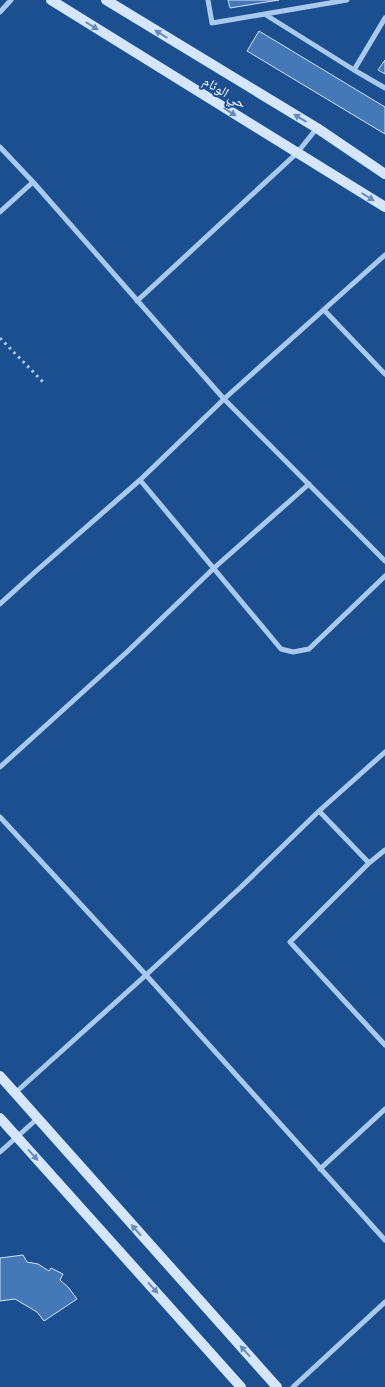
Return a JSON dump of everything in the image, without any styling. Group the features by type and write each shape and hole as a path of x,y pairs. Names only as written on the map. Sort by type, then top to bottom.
{"street":[{"path":"0,12 11,0"},
{"name":"حي الوئام","path":"50,0 385,208"},
{"name":"حي الوئام","path":"106,0 317,128 385,174"},
{"path":"208,0 212,23 347,0"},
{"path":"266,15 385,88"},
{"path":"354,70 385,18"},
{"path":"137,301 297,153 317,128"},
{"path":"0,147 224,399 385,561"},
{"path":"0,212 33,182"},
{"path":"0,604 140,480 224,399 385,255"},
{"path":"324,310 385,374"},
{"path":"140,480 281,649 293,652 309,649 385,576"},
{"path":"0,767 128,651 214,568 309,484"},
{"path":"15,1093 146,975 319,811 385,752"},
{"path":"319,811 370,863"},
{"path":"0,817 146,975 385,1240"},
{"path":"385,850 290,942 385,1044"},
{"path":"0,1076 277,1387"},
{"path":"320,1169 385,1109"},
{"path":"0,1118 241,1387"},
{"path":"0,1152 37,1119"},
{"path":"293,1387 385,1302"}],"path":[{"path":"0,338 44,383"}],"building":[{"path":"228,0 279,0 230,8"},
{"path":"259,31 385,107 385,134 247,51"},
{"path":"385,60 385,74 378,70"},
{"path":"23,1255 27,1262 38,1264 49,1271 51,1268 63,1274 60,1280 77,1299 44,1321 37,1312 15,1299 0,1301 0,1258"}]}
